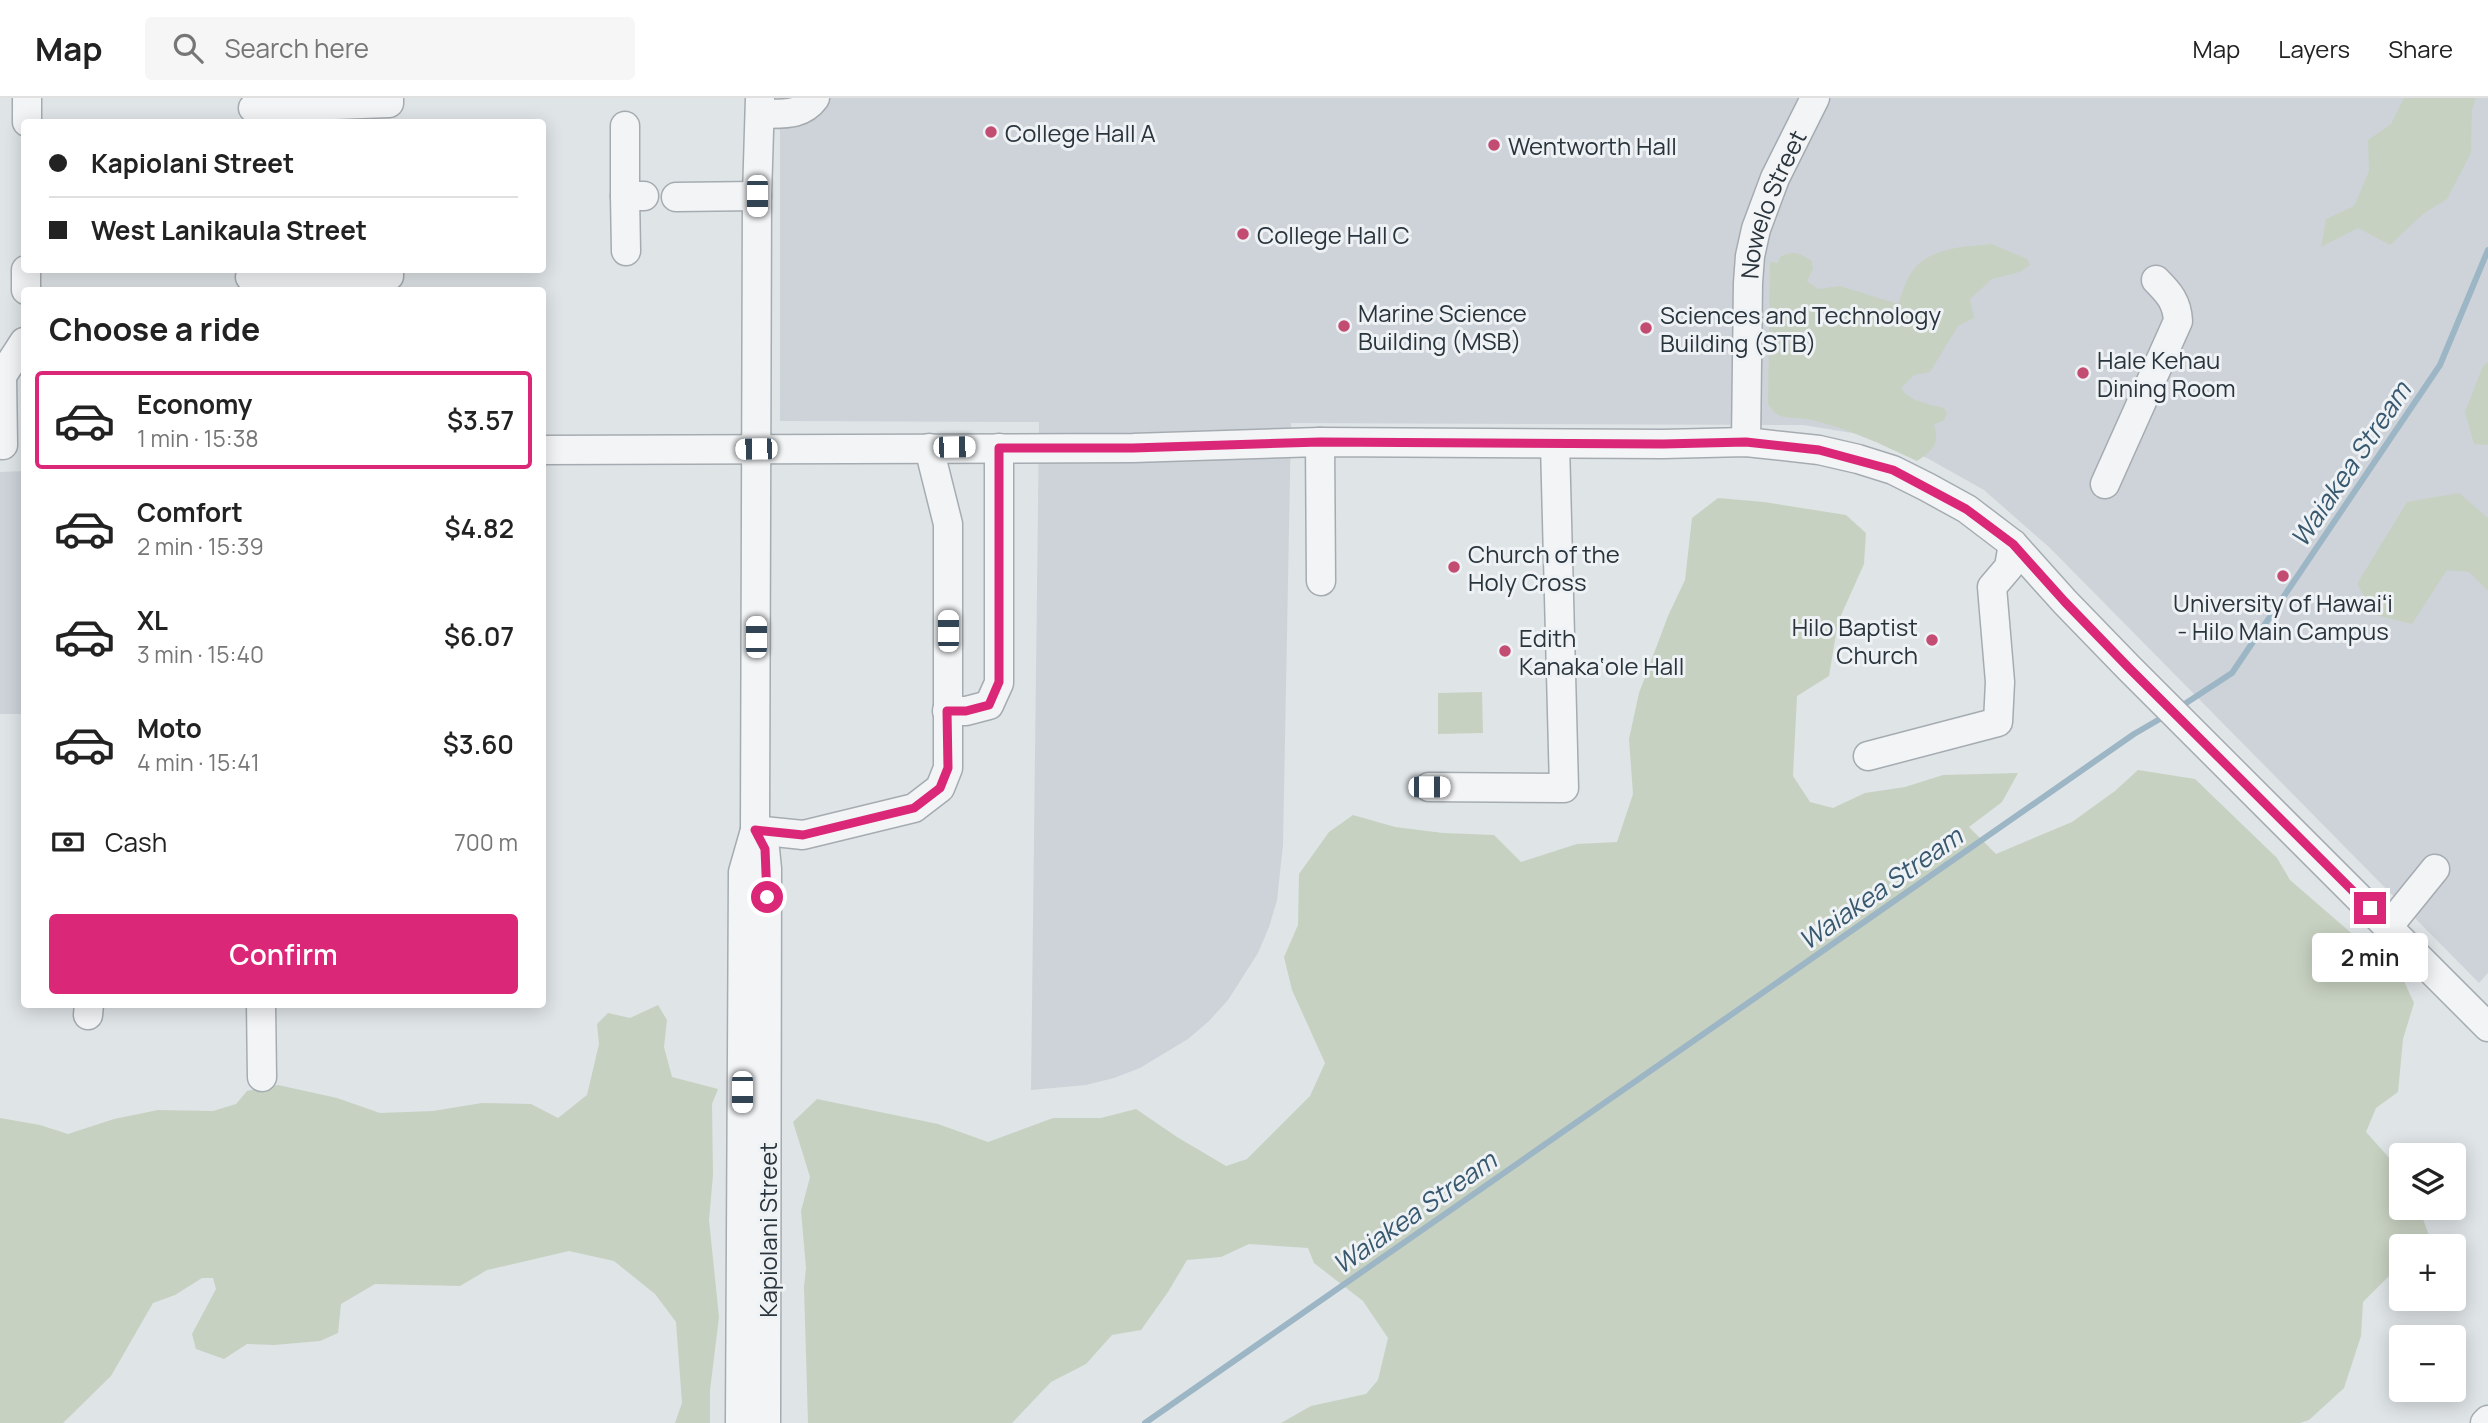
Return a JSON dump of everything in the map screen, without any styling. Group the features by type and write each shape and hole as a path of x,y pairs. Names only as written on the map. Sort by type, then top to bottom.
{"street":[{"path":"27,98 27,119"},
{"path":"253,109 389,103 389,98"},
{"path":"760,106 796,112 806,108 815,98"},
{"name":"Nowelo Street","path":"1746,442 1750,256 1756,229 1775,178 1815,98"},
{"name":"Kapiolani Street","path":"740,1423 743,872 755,830 757,196 760,106"},
{"path":"625,126 634,196 626,251"},
{"path":"676,197 757,196"},
{"path":"251,279 389,276 389,273"},
{"path":"2105,484 2178,321 2178,309 2171,295 2156,280"},
{"path":"9,445 2,376 21,347"},
{"path":"546,450 1133,448 1320,442 1746,442 1819,450 1893,470 1966,509 2013,544 2129,668 2488,1027"},
{"path":"1320,442 1321,580"},
{"path":"1429,787 1564,788 1555,444"},
{"path":"755,830 803,835 914,808 940,788 948,768 948,524 929,448"},
{"path":"947,711 966,711 989,705 999,682 999,448"},
{"path":"1868,756 1998,722 2000,682 1992,587 2010,567 2013,544"},
{"name":"Kapiolani Street","path":"755,830 765,849 767,869 766,1423"},
{"path":"2388,928 2435,869"},
{"path":"261,1008 262,1077"}],"shaded area":[{"name":"University of Hawaiʻi - Hilo Main Campus","path":"780,98 2488,98 2488,973 2479,983 2050,548 1984,490 1927,458 1865,435 1803,425 1291,423 1283,845 1277,900 1269,927 1258,953 1228,1000 1188,1039 1140,1068 1114,1078 1086,1085 1031,1090 1039,422 780,421"},
{"path":"21,471 21,714 0,714 0,472"}],"green space":[{"path":"2404,98 2476,98 2472,110 2471,153 2447,199 2423,214 2390,245 2358,228 2321,247 2326,219 2354,206 2369,171 2368,140 2391,124"},
{"path":"1992,244 2027,259 2030,265 2020,272 1992,279 1970,299 1974,318 1958,326 1930,372 1914,375 1901,388 1915,399 1944,408 1947,414 1943,421 1934,424 1934,446 1923,457 1917,461 1849,431 1821,422 1780,416 1772,410 1768,404 1770,262 1778,263 1780,257 1800,254 1812,261 1813,269 1807,281 1818,289 1840,286 1898,304 1911,273 1927,258 1947,250"},
{"path":"2488,362 2488,445 2474,444 2465,412 2483,366"},
{"path":"2459,493 2488,518 2488,591 2469,572 2447,570 2412,624 2375,615 2357,584 2407,502"},
{"path":"1718,498 1846,515 1866,533 1864,564 1838,622 1829,676 1797,696 1793,776 1810,802 1833,808 1865,793 1905,787 1943,775 2018,773 2002,802 1969,827 1996,854 2072,822 2115,791 2138,770 2195,779 2277,858 2290,880 2402,977 2414,1003 2403,1039 2398,1092 2376,1108 2366,1132 2389,1158 2389,1220 2423,1220 2428,1234 2389,1234 2389,1276 2363,1302 2361,1336 2344,1388 2309,1420 2300,1423 1281,1423 1311,1406 1366,1394 1378,1380 1388,1338 1363,1301 1314,1263 1308,1248 1249,1244 1221,1257 1187,1260 1141,1330 1112,1335 1086,1364 1051,1382 1012,1423 808,1423 804,1287 806,1268 801,1211 810,1177 793,1122 817,1099 938,1124 988,1142 1053,1118 1101,1118 1136,1109 1226,1166 1247,1159 1310,1096 1325,1063 1292,990 1284,957 1298,925 1299,874 1329,832 1353,815 1395,827 1443,833 1494,835 1521,862 1577,844 1617,842 1633,794 1629,739 1639,693 1668,616 1685,580 1692,518"},
{"path":"1482,692 1483,733 1438,734 1438,693"},
{"path":"658,1005 667,1020 664,1047 672,1077 718,1089 712,1104 713,1175 709,1220 719,1317 710,1390 710,1423 675,1423 682,1403 676,1322 655,1294 614,1261 569,1251 487,1270 460,1286 375,1284 341,1304 338,1333 320,1341 274,1345 247,1344 224,1359 196,1349 192,1334 216,1289 213,1278 202,1278 175,1295 153,1303 111,1376 63,1423 0,1423 0,1118 40,1125 68,1134 114,1119 158,1110 213,1111 236,1104 247,1091 278,1085 337,1098 380,1113 433,1111 482,1103 531,1104 558,1118 587,1095 599,1044 597,1024 608,1013 630,1018"}],"waterway":[{"name":"Waiakea Stream","path":"2180,707 2232,673 2440,365 2488,250"},
{"name":"Waiakea Stream","path":"1145,1423 2134,734 2165,716"}],"place":[{"name":"College Hall A","path":"991,132"},
{"name":"Wentworth Hall","path":"1494,145"},
{"name":"College Hall C","path":"1243,234"},
{"name":"Marine Science Building (MSB)","path":"1344,326"},
{"name":"Sciences and Technology Building (STB)","path":"1646,328"},
{"name":"Hale Kehau Dining Room","path":"2083,373"},
{"name":"Church of the Holy Cross","path":"1454,567"},
{"name":"University of Hawaiʻi - Hilo Main Campus","path":"2283,576"},
{"name":"Hilo Baptist Church","path":"1932,640"},
{"name":"Edith Kanaka‘ole Hall","path":"1505,651"}],"route":[{"path":"767,897 765,849 755,830 803,835 914,808 940,788 948,768 947,711 966,711 989,705 999,682 999,448 1133,448 1320,442 1746,442 1819,450 1893,470 1966,509 2013,544 2129,668 2370,908"}]}
